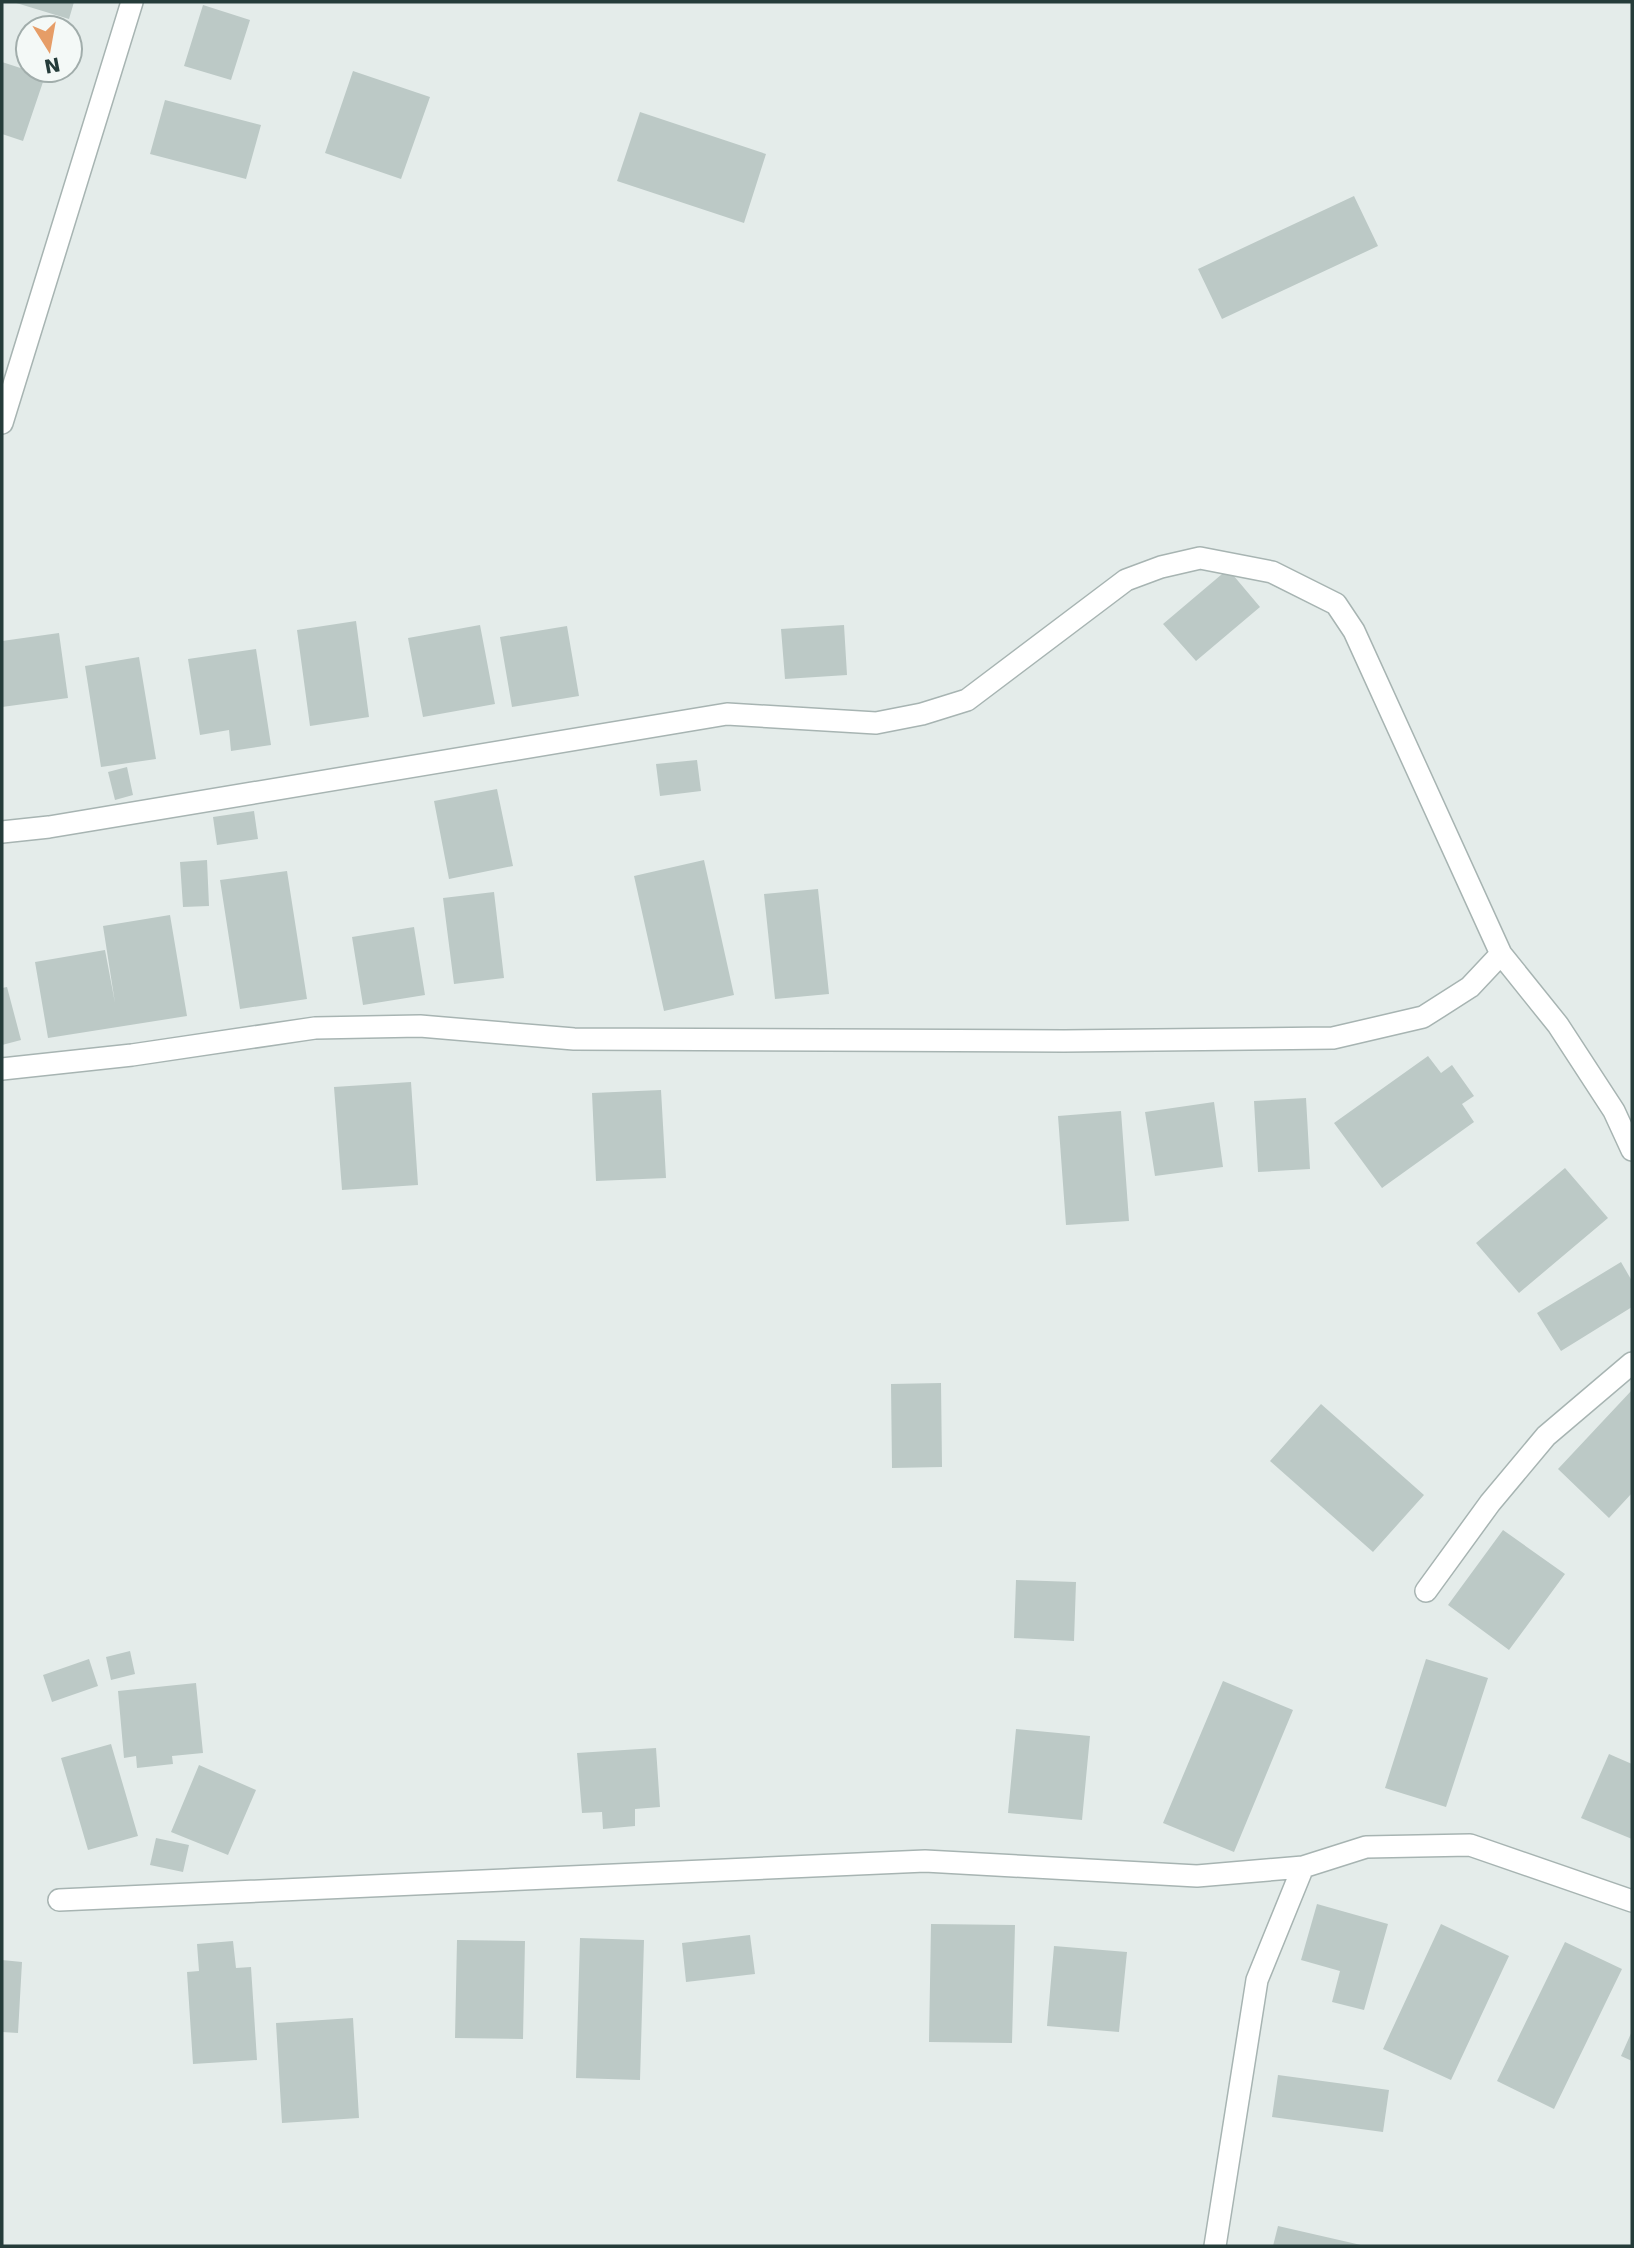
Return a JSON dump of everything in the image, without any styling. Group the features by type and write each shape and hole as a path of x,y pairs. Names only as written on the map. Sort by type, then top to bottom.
{"street":[{"path":"2,423 132,2"},
{"path":"2,832 50,827 727,714 876,723 922,714 967,700 1126,580 1161,567 1200,558 1272,572 1336,604 1354,631 1501,954 1558,1025 1614,1111 1632,1150"},
{"path":"2,1069 132,1055 315,1028 420,1026 574,1039 1064,1041 1333,1038 1423,1017 1470,987 1501,954"},
{"path":"1426,1591 1490,1503 1546,1436 1632,1363"},
{"path":"59,1900 925,1861 1197,1876 1303,1867 1366,1847 1470,1845 1632,1901"},
{"path":"1215,2246 1257,1980 1303,1867"}],"building":[{"path":"13,2 74,2 70,14 53,14"},
{"path":"203,5 250,20 231,80 184,66"},
{"path":"2,62 14,66 14,84 42,84 23,141 2,134"},
{"path":"353,71 430,97 401,179 325,153"},
{"path":"165,100 261,125 246,179 150,154"},
{"path":"640,112 766,154 744,223 617,181"},
{"path":"1354,196 1378,246 1222,319 1198,269"},
{"path":"1228,569 1260,607 1196,661 1163,624"},
{"path":"356,621 369,717 310,726 297,630"},
{"path":"480,625 495,704 423,717 408,638"},
{"path":"844,625 847,675 785,679 781,629"},
{"path":"567,626 579,696 512,707 500,637"},
{"path":"59,633 68,698 2,707 2,641"},
{"path":"256,649 271,745 231,751 229,730 200,735 188,659"},
{"path":"139,657 156,759 101,767 85,666"},
{"path":"697,760 701,791 660,796 656,764"},
{"path":"127,767 133,795 115,800 108,772"},
{"path":"497,789 513,866 449,879 434,801"},
{"path":"254,811 258,839 217,845 213,817"},
{"path":"207,860 209,906 183,907 180,862"},
{"path":"704,860 734,995 664,1011 634,876"},
{"path":"287,871 307,999 240,1009 220,880"},
{"path":"818,889 829,994 775,999 764,894"},
{"path":"494,892 504,978 454,984 443,898"},
{"path":"170,915 187,1016 48,1038 35,962 105,950 115,1003 103,926"},
{"path":"414,927 425,995 363,1005 352,937"},
{"path":"7,987 21,1040 2,1045 2,988"},
{"path":"1428,1056 1441,1073 1452,1065 1474,1096 1462,1104 1474,1122 1382,1188 1334,1123"},
{"path":"411,1082 418,1185 342,1190 334,1087"},
{"path":"661,1090 666,1178 596,1181 592,1093"},
{"path":"1306,1098 1310,1169 1258,1172 1254,1101"},
{"path":"1214,1102 1223,1167 1155,1176 1145,1112"},
{"path":"1121,1111 1129,1221 1066,1225 1058,1116"},
{"path":"1565,1168 1608,1218 1519,1293 1476,1243"},
{"path":"1621,1262 1632,1281 1632,1307 1561,1351 1537,1313"},
{"path":"941,1383 942,1467 892,1468 891,1384"},
{"path":"1632,1390 1632,1493 1609,1518 1558,1469"},
{"path":"1321,1404 1424,1495 1373,1552 1270,1461"},
{"path":"1503,1530 1565,1574 1509,1650 1448,1605"},
{"path":"1016,1580 1076,1582 1074,1641 1014,1638"},
{"path":"130,1651 135,1674 111,1680 106,1657"},
{"path":"89,1659 98,1686 52,1702 43,1675"},
{"path":"1426,1659 1488,1678 1446,1807 1385,1788"},
{"path":"1223,1681 1293,1710 1234,1852 1163,1823"},
{"path":"196,1683 203,1753 172,1756 173,1764 137,1768 136,1756 124,1758 118,1691"},
{"path":"1016,1729 1090,1736 1082,1820 1008,1813"},
{"path":"111,1744 138,1836 88,1850 61,1758"},
{"path":"656,1748 660,1807 635,1809 635,1826 603,1829 602,1812 582,1813 577,1753"},
{"path":"1609,1754 1632,1764 1632,1839 1581,1818"},
{"path":"199,1765 256,1790 228,1855 171,1832"},
{"path":"156,1838 189,1845 183,1872 150,1865"},
{"path":"1317,1904 1388,1924 1364,2010 1332,2002 1340,1971 1301,1960"},
{"path":"931,1924 1015,1925 1012,2043 929,2042"},
{"path":"1441,1924 1509,1956 1451,2080 1383,2049"},
{"path":"750,1935 755,1974 686,1982 682,1943"},
{"path":"580,1938 644,1940 640,2080 576,2078"},
{"path":"457,1940 525,1941 523,2039 455,2038"},
{"path":"233,1941 236,1968 251,1967 257,2060 193,2064 187,1972 199,1971 197,1944"},
{"path":"1565,1942 1622,1969 1554,2109 1497,2081"},
{"path":"1054,1946 1127,1952 1119,2032 1047,2026"},
{"path":"2,1960 22,1962 18,2033 2,2032"},
{"path":"353,2018 359,2118 282,2123 276,2023"},
{"path":"1632,2031 1632,2061 1621,2056"},
{"path":"1278,2075 1389,2090 1383,2132 1272,2117"},
{"path":"1278,2226 1361,2245 1361,2246 1273,2246"}]}
